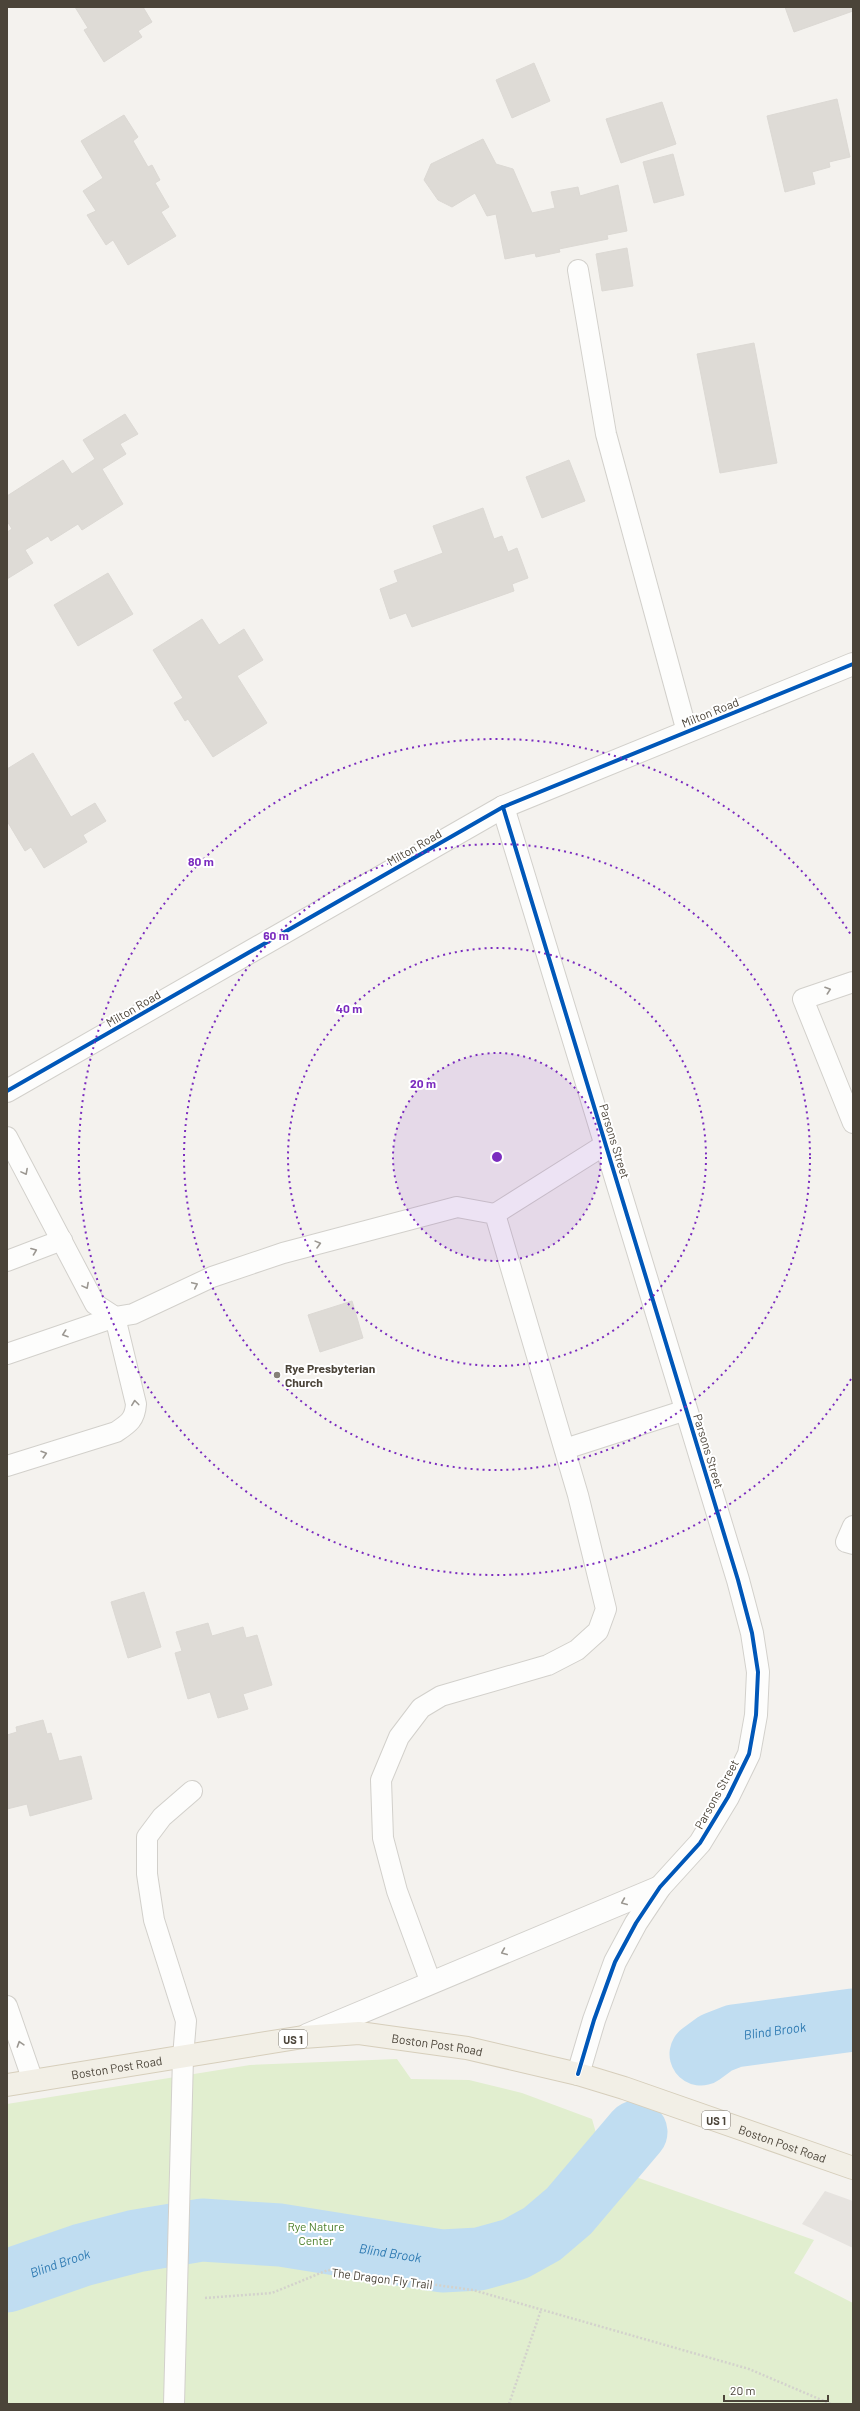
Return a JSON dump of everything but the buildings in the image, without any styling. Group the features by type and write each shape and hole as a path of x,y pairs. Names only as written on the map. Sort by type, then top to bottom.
{"main road":[{"name":"Boston Post Road","path":"7,2085 304,2037 359,2034 413,2039 467,2048 578,2074 624,2088 853,2168"}],"street":[{"name":"Milton Road","path":"7,1091 503,807 853,664"},
{"name":"Parsons Street","path":"503,807 606,1144 752,1633 758,1672 756,1715 749,1754 728,1796 700,1843 660,1887 636,1924 615,1962 594,2020 578,2074"},
{"name":"Parsons Street","path":"304,2037 660,1887"}],"lane":[{"path":"578,270 606,434 686,732"},
{"path":"853,982 803,999 853,1123"},
{"path":"7,1137 96,1304 115,1317 136,1404 135,1415 129,1424 116,1432 7,1466"},
{"path":"7,1354 115,1317 133,1314 212,1277 290,1251 457,1207 495,1214 606,1144"},
{"path":"431,1983 397,1891 383,1838 382,1780 399,1737 421,1708 441,1696 548,1665 577,1650 598,1631 606,1609 565,1449 495,1214"},
{"path":"7,1261 62,1240"},
{"path":"565,1449 686,1410"},
{"path":"853,1526 846,1542 853,1544"},
{"path":"174,2404 183,2057 186,2021 154,1920 147,1874 147,1837 162,1817 192,1790"},
{"path":"7,2006 33,2081"}],"path":[{"path":"509,2404 541,2310"}],"green space":[{"name":"Rye Nature Center","path":"397,2059 411,2079 469,2080 522,2093 592,2119 598,2140 582,2158 814,2240 794,2273 853,2303 853,2404 7,2404 7,2104 250,2065"}],"shaded area":[{"path":"825,2191 853,2201 853,2248 802,2224"}],"waterway":[{"name":"Blind Brook","path":"701,2054 716,2043 734,2036 853,2020"},
{"name":"Blind Brook","path":"7,2281 82,2255 136,2241 202,2230 280,2235 442,2261 479,2259 515,2249 542,2234 569,2211 636,2132"}],"cycle path":[{"path":"7,1091 503,807 853,664"},
{"path":"503,807 738,1580 752,1633 758,1672 756,1715 749,1754 728,1797 700,1843 660,1887 636,1923 615,1962 594,2020 578,2074"}],"place":[{"name":"Rye Presbyterian Church","path":"277,1375"}]}
